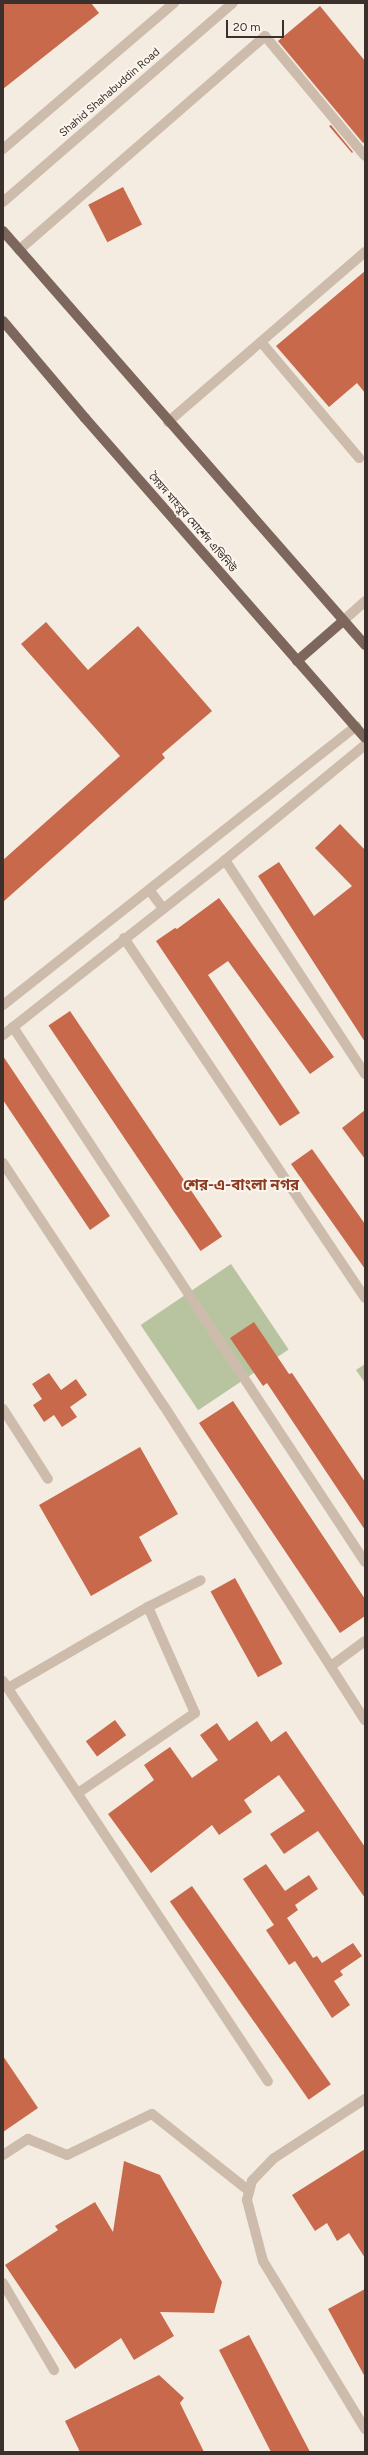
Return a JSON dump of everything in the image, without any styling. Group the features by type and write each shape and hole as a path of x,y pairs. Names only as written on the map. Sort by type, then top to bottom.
{"main road":[{"path":"4,234 365,645"},
{"name":"সৈয়দ মাহবুব মোর্শেদ এভিনিউ","path":"3,321 365,738"},
{"path":"297,661 343,621"}],"street":[{"path":"3,149 174,3"},
{"name":"Shahid Shahabuddin Road","path":"3,202 233,3"},
{"path":"19,250 266,36 365,156"},
{"path":"168,422 365,253"},
{"path":"261,342 359,458"},
{"path":"343,621 365,601"},
{"path":"3,1005 150,891 356,726"},
{"path":"3,1035 124,938 226,860 365,745"},
{"path":"226,860 365,1074"},
{"path":"150,891 163,908"},
{"path":"124,938 365,1298"},
{"path":"13,1027 365,1562"},
{"path":"3,1163 168,1412 365,1720"},
{"path":"3,1409 48,1480"},
{"path":"202,1580 148,1607 5,1685 268,2081"},
{"path":"78,1793 195,1714 148,1607"},
{"path":"331,1666 365,1641"},
{"path":"365,2099 274,2158 258,2173 248,2190 249,2210 263,2261 365,2430"},
{"path":"3,2155 28,2139 67,2155 152,2114 248,2190"},
{"path":"3,2283 54,2370"}],"green space":[{"path":"231,1264 289,1349 198,1410 141,1325"},
{"path":"365,1364 365,1383 356,1370"}],"building":[{"path":"3,3 91,3 99,13 3,89"},
{"path":"320,6 365,61 365,142 363,143 278,41"},
{"path":"331,125 353,152 352,153 329,126"},
{"path":"123,187 142,224 107,242 88,205"},
{"path":"365,271 365,393 357,383 329,407 276,346"},
{"path":"46,622 88,670 138,626 212,711 162,754 165,758 3,902 3,860 120,756 21,644"},
{"path":"340,824 365,850 365,1042 258,876 279,862 314,916 352,886 315,848"},
{"path":"219,898 334,1057 310,1074 228,961 208,975 300,1113 280,1126 156,941 175,928 177,929"},
{"path":"70,1011 222,1236 201,1251 48,1026"},
{"path":"3,1056 110,1216 90,1230 3,1100"},
{"path":"365,1110 365,1159 342,1128"},
{"path":"312,1149 365,1224 365,1269 291,1164"},
{"path":"254,1322 289,1374 292,1373 365,1482 365,1530 267,1383 263,1386 230,1338"},
{"path":"49,1373 61,1390 76,1379 87,1395 70,1407 77,1417 62,1427 54,1415 44,1422 33,1405 42,1399 32,1384"},
{"path":"233,1401 365,1599 365,1616 340,1633 199,1423"},
{"path":"140,1447 178,1514 139,1537 152,1561 91,1596 39,1505"},
{"path":"235,1578 283,1664 258,1677 211,1592"},
{"path":"115,1720 126,1735 97,1757 86,1741"},
{"path":"257,1721 271,1742 286,1731 365,1847 365,1898 318,1831 284,1854 270,1834 305,1811 279,1775 244,1800 252,1812 219,1835 212,1825 151,1873 108,1814 154,1780 144,1765 170,1747 192,1778 218,1760 200,1735 217,1723 229,1741"},
{"path":"266,1864 285,1891 309,1875 318,1889 295,1905 298,1910 287,1918 313,1958 317,1956 322,1963 353,1943 362,1956 340,1971 343,1975 334,1981 350,2005 332,2018 295,1961 289,1965 266,1930 274,1925 243,1879"},
{"path":"192,1886 331,2084 309,2100 170,1901"},
{"path":"3,2056 38,2108 3,2132"},
{"path":"365,2149 365,2258 349,2233 337,2241 327,2223 315,2231 292,2195"},
{"path":"124,2161 160,2175 222,2282 214,2313 160,2312 174,2336 134,2360 121,2338 75,2369 5,2265 58,2230 55,2226 95,2202 113,2232"},
{"path":"365,2289 365,2377 328,2309"},
{"path":"249,2335 310,2452 271,2452 219,2350"},
{"path":"159,2375 184,2398 180,2403 204,2452 80,2452 65,2421"}],"district":[{"name":"শের-এ-বাংলা নগর","path":"241,1186"}]}
